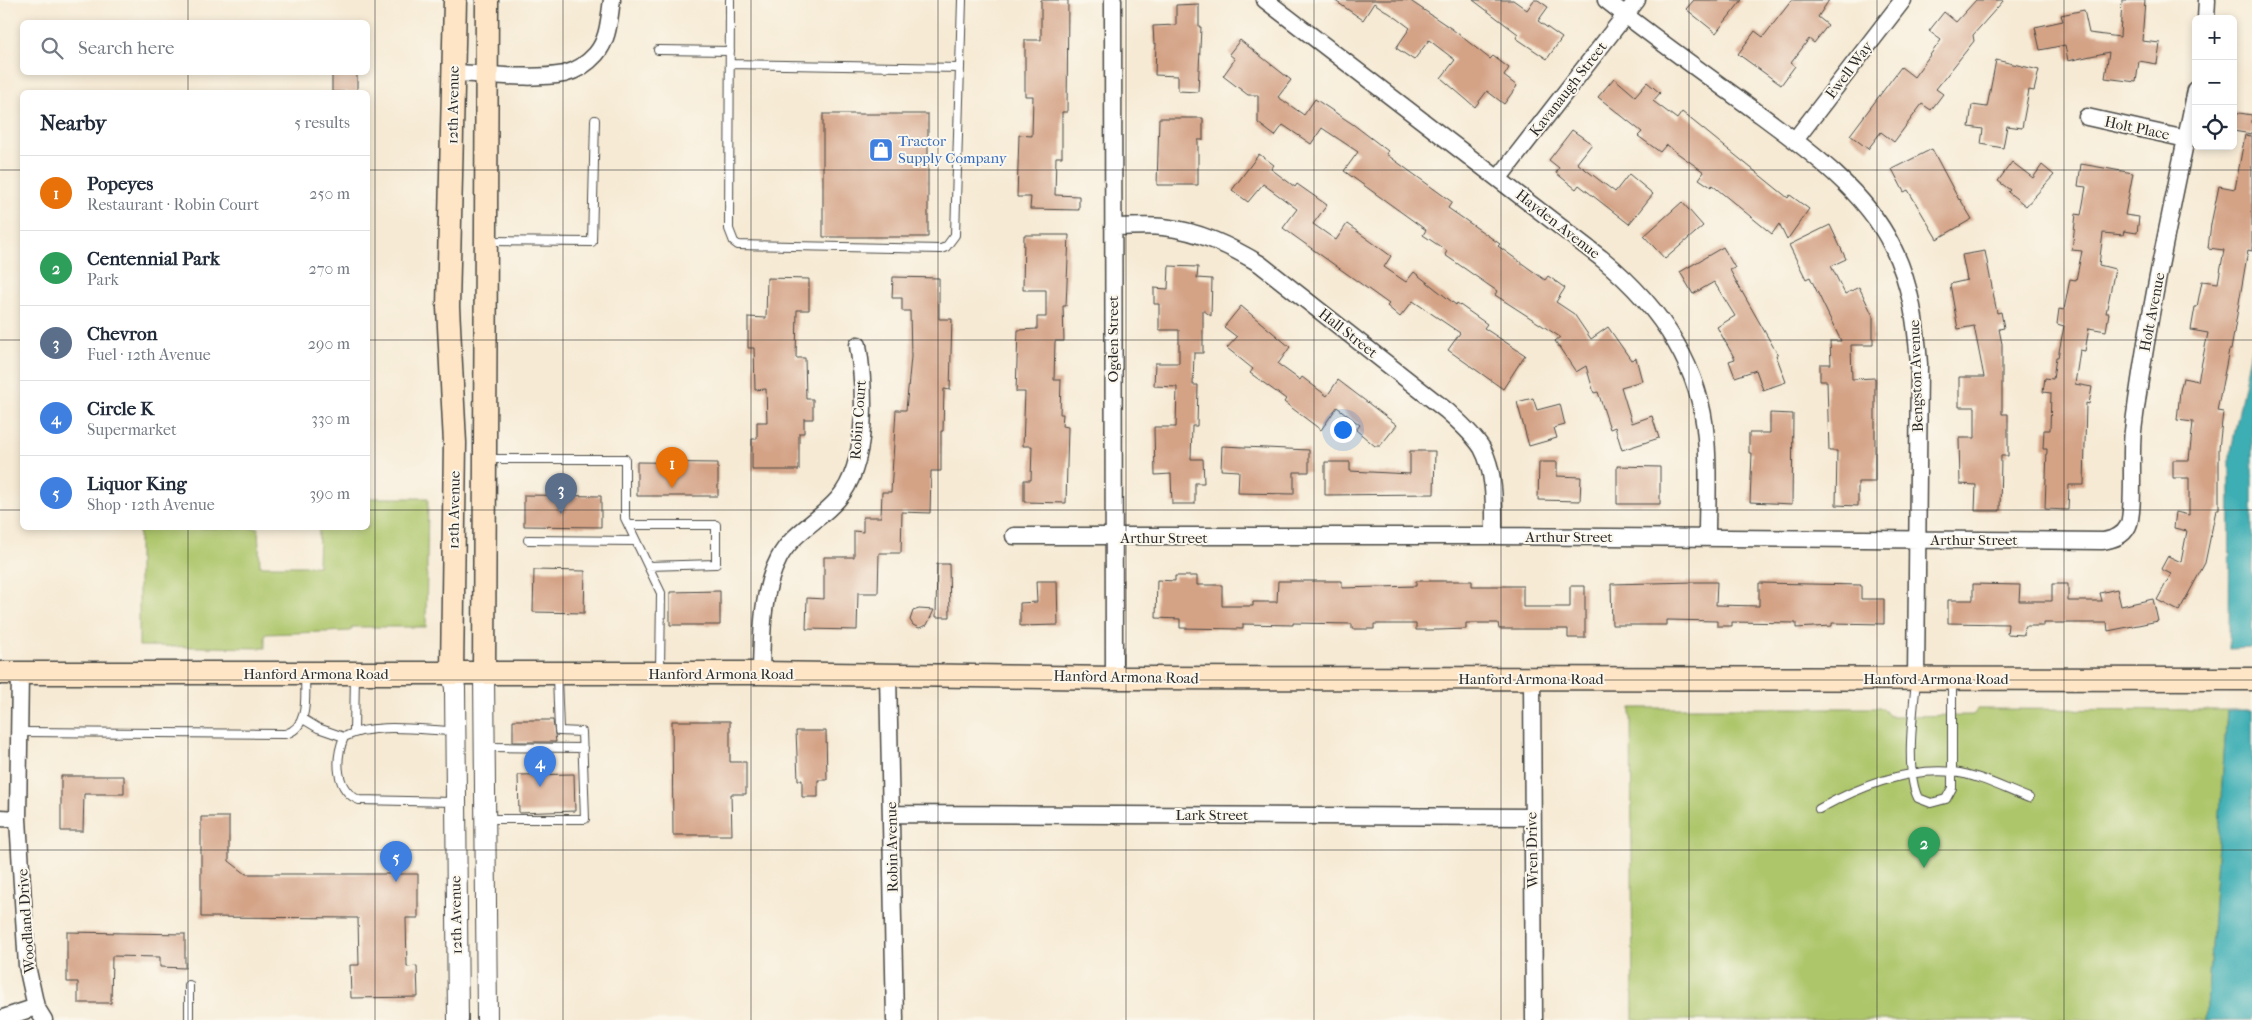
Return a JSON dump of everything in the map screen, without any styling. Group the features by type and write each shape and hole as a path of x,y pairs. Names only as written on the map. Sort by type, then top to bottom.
{"main road":[{"name":"12th Avenue","path":"452,673 455,443 448,307 455,0"},
{"name":"12th Avenue","path":"484,673 487,0"},
{"name":"Hanford Armona Road","path":"10,673 761,673 1114,678 2252,679"}],"street":[{"path":"453,73 565,74 582,67 597,53 607,33 612,0"},
{"name":"Ogden Street","path":"1113,0 1114,678"},
{"name":"Hayden Avenue","path":"1265,0 1498,178 1626,279 1650,304 1670,332 1690,369 1702,406 1706,438 1707,537"},
{"name":"Bengston Avenue","path":"1606,0 1795,140 1859,197 1874,216 1892,246 1904,274 1916,320 1918,346 1916,679"},
{"name":"Kavanaugh Street","path":"1498,178 1637,0"},
{"name":"Ewell Way","path":"1795,140 1903,0"},
{"path":"2206,15 2207,0"},
{"name":"Holt Avenue","path":"2122,534 2130,518 2131,455 2141,370 2193,105"},
{"name":"Holt Place","path":"2087,117 2186,139"},
{"name":"Hall Street","path":"1113,227 1164,227 1205,236 1231,246 1260,264 1447,411 1467,430 1482,449 1491,478 1494,536"},
{"name":"Robin Court","path":"761,673 764,611 769,584 778,559 790,540 838,499 856,466 860,439 863,376 858,346"},
{"name":"Arthur Street","path":"1014,536 1114,538 1494,536 2103,541 2122,534"},
{"name":"Woodland Drive","path":"10,673 20,732 18,818 27,966 40,1013"},
{"name":"12th Avenue","path":"452,673 455,688 454,802 458,1020"},
{"name":"12th Avenue","path":"484,673 487,1020"},
{"name":"Robin Avenue","path":"888,674 895,1020"},
{"name":"Wren Drive","path":"1532,679 1531,817 1534,1020"},
{"name":"Lark Street","path":"892,814 1531,817"},
{"path":"0,818 18,818"},
{"path":"0,1019 40,1013"}],"lane":[{"path":"730,0 730,229 734,242 738,245 922,248 946,247 955,235 962,0"},
{"path":"658,50 730,51"},
{"path":"730,64 960,68"},
{"path":"486,241 592,242 595,120"},
{"path":"486,459 624,458 625,518 661,593 660,674"},
{"path":"629,525 716,525 716,564 648,566"},
{"path":"528,540 636,541"},
{"path":"485,819 585,819 582,732 559,731 557,673"},
{"path":"20,732 285,734 299,728 303,719 305,674"},
{"path":"354,732 355,674"},
{"path":"1916,679 1913,710 1912,786 1918,798 1931,804 1946,799 1952,788 1952,679"},
{"path":"303,719 318,728 344,737"},
{"path":"454,731 370,729 354,732 344,737 340,748 340,777 350,796 359,800 454,802"},
{"path":"484,747 583,748"},
{"path":"1819,809 1842,797 1912,773 1953,772 1973,776 2029,798"},
{"path":"190,985 190,1020"}],"green space":[{"path":"370,498 428,498 426,627 352,627 351,631 265,634 265,648 139,646 139,530 258,530 260,566 318,566 319,530 370,530"},
{"path":"1631,708 1883,708 1889,716 1973,715 1978,709 2227,710 2206,1020 1633,1020"}],"water":[{"path":"2252,344 2252,648 2229,649 2230,456"},
{"path":"2227,710 2252,710 2252,1020 2206,1020"}],"building":[{"path":"1041,0 1068,0 1067,112 1062,112 1062,157 1056,157 1055,195 1079,196 1079,210 1030,209 1031,197 1017,197 1019,135 1032,136 1033,96 1025,96 1025,40 1041,40"},
{"path":"1334,0 1409,0 1452,29 1490,59 1493,56 1509,68 1504,76 1517,86 1504,104 1487,91 1475,107 1441,78 1455,60 1429,40 1414,60 1396,48 1410,28 1398,19 1374,3 1363,20"},
{"path":"1473,0 1513,0 1527,10 1534,0 1538,0 1548,7 1538,21 1562,38 1547,59 1516,38 1518,34"},
{"path":"1694,0 1742,0 1716,33 1686,9"},
{"path":"1792,0 1829,0 1818,17 1828,25 1814,43 1809,39 1791,63 1795,66 1781,85 1738,54 1755,31 1763,37"},
{"path":"1976,0 2004,0 1973,35 1974,41 1936,89 1943,94 1931,110 1922,104 1894,142 1881,132 1868,149 1850,135 1901,67 1914,77 1941,40 1929,31 1944,12 1956,22"},
{"path":"2122,0 2145,0 2142,41 2160,43 2157,64 2139,61 2136,82 2105,78 2109,52 2068,61 2065,45 2040,50 2035,27 2063,21 2061,15 2084,10 2089,33 2120,37"},
{"path":"1199,4 1199,27 1201,27 1198,92 1178,91 1178,76 1155,75 1156,43 1154,44 1153,26 1176,25 1176,5"},
{"path":"1240,40 1291,80 1278,97 1304,115 1315,99 1354,125 1388,151 1386,154 1452,202 1448,208 1500,244 1498,246 1545,280 1548,276 1565,288 1556,302 1574,314 1591,339 1608,327 1631,360 1636,358 1642,381 1621,387 1632,423 1652,416 1659,438 1622,450 1615,427 1610,429 1598,392 1594,393 1586,366 1576,372 1555,341 1560,337 1495,295 1497,291 1445,255 1447,251 1423,235 1426,230 1344,171 1358,152 1322,128 1311,144 1283,125 1275,136 1258,123 1258,95 1248,95 1223,76 1235,59 1229,54"},
{"path":"1996,60 2039,70 2034,91 2029,90 2022,128 2007,126 2003,148 1981,144 1983,129 1969,127 1972,105 1987,107"},
{"path":"332,75 357,75 357,90 332,90"},
{"path":"1614,78 1635,96 1647,82 1660,93 1653,101 1677,119 1682,112 1788,198 1790,195 1809,209 1787,240 1779,224 1772,234 1712,185 1711,187 1699,179 1704,172 1666,145 1660,152 1638,136 1642,132 1598,97"},
{"path":"2237,113 2252,115 2252,134 2237,132"},
{"path":"823,114 928,114 928,237 823,237"},
{"path":"1159,118 1203,118 1203,140 1198,140 1198,185 1157,185"},
{"path":"1572,130 1592,144 1577,163 1615,192 1629,174 1653,194 1629,224 1579,185 1576,189 1556,173 1559,168 1549,160"},
{"path":"2245,135 2252,136 2252,251 2248,250 2231,350 2229,350 2217,411 2223,412 2219,449 2219,510 2216,510 2205,563 2179,611 2157,600 2171,574 2161,569 2168,556 2181,562 2187,531 2174,528 2176,512 2189,515 2189,478 2173,478 2173,460 2189,460 2193,422 2177,420 2180,391 2183,378 2198,381 2208,333 2191,330 2195,307 2197,307 2202,281 2218,283 2224,250 2208,248 2211,224 2219,186 2235,189"},
{"path":"1932,149 1959,200 1972,219 1937,239 1908,190 1904,192 1892,169"},
{"path":"1259,154 1274,165 1271,169 1295,187 1297,184 1327,205 1313,224 1336,240 1347,224 1391,256 1384,267 1406,282 1414,272 1456,305 1457,303 1487,324 1484,328 1525,355 1503,389 1448,350 1460,333 1413,301 1400,317 1387,306 1389,304 1283,228 1297,209 1263,184 1248,202 1232,190"},
{"path":"2012,162 2033,178 2042,165 2054,175 2026,206 2008,192 2010,190 1998,181"},
{"path":"2081,164 2133,173 2125,215 2139,217 2137,233 2124,231 2123,235 2103,233 2099,265 2115,269 2106,313 2109,313 2106,331 2089,328 2085,351 2080,350 2075,384 2092,387 2089,404 2086,403 2084,485 2069,485 2068,510 2045,509 2047,449 2043,449 2044,430 2050,430 2051,393 2043,392 2045,378 2053,379 2056,357 2058,357 2064,326 2057,324 2059,309 2064,310 2070,279 2076,280 2082,251 2072,250 2076,214 2081,215 2086,187 2078,186"},
{"path":"1682,202 1703,226 1665,259 1644,236"},
{"path":"1830,225 1846,259 1831,266 1845,294 1859,287 1873,316 1873,345 1851,345 1852,379 1875,378 1875,482 1858,482 1858,506 1836,505 1837,451 1829,451 1827,381 1820,381 1820,364 1831,364 1830,341 1841,341 1810,277 1806,279 1789,245"},
{"path":"1024,235 1069,235 1066,306 1063,306 1064,341 1055,341 1054,380 1061,380 1060,414 1063,414 1062,426 1068,427 1066,503 1024,502 1024,480 1031,480 1032,446 1023,446 1025,392 1016,392 1018,330 1037,329 1037,317 1046,317 1046,290 1023,290"},
{"path":"1723,247 1735,268 1730,270 1778,355 1776,355 1786,382 1763,390 1756,370 1735,377 1729,361 1735,359 1717,327 1735,316 1714,282 1693,294 1680,272"},
{"path":"1985,251 1997,313 2001,312 2004,328 1999,329 2002,344 2002,414 2008,414 2008,456 2001,456 2000,511 1975,511 1976,485 1960,484 1959,438 1975,438 1975,407 1959,407 1959,377 1984,377 1974,326 1958,329 1950,284 1967,280 1962,255"},
{"path":"1169,266 1198,267 1197,278 1212,279 1211,316 1203,310 1203,353 1194,353 1193,385 1198,385 1197,426 1192,426 1191,459 1203,459 1204,483 1195,483 1195,504 1172,504 1171,474 1155,475 1154,427 1176,427 1177,387 1154,386 1155,363 1179,363 1179,330 1159,330 1159,304 1154,304 1154,288 1168,289"},
{"path":"893,277 939,278 939,319 952,319 950,390 944,389 941,471 931,471 930,513 902,512 901,553 879,553 878,593 858,593 857,630 806,629 807,598 824,599 824,557 854,557 854,531 863,532 863,517 881,517 882,492 891,492 896,410 906,410 911,357 910,311 902,311 902,298 892,298"},
{"path":"767,278 809,279 809,310 797,310 796,358 805,358 806,399 813,399 813,419 804,419 804,433 799,433 799,470 752,470 752,439 757,439 757,422 767,422 766,389 755,390 754,348 748,348 748,317 766,318"},
{"path":"1241,306 1290,347 1278,364 1300,380 1302,377 1327,396 1338,380 1397,425 1380,446 1375,446 1356,430 1360,425 1337,407 1321,430 1284,402 1286,399 1250,373 1253,369 1227,348 1237,337 1224,327"},
{"path":"1533,398 1537,410 1560,404 1565,425 1554,428 1557,438 1529,446 1517,402"},
{"path":"1770,413 1793,414 1792,504 1750,502 1752,453 1749,453 1749,433 1770,433"},
{"path":"1222,446 1309,450 1309,472 1294,472 1294,494 1238,493 1239,471 1221,470"},
{"path":"1410,451 1435,451 1434,494 1325,495 1325,462 1350,462 1350,471 1410,474"},
{"path":"637,462 718,463 718,496 637,496"},
{"path":"1539,462 1557,462 1557,476 1581,477 1580,501 1538,500"},
{"path":"1617,466 1660,467 1660,504 1617,504"},
{"path":"524,495 601,496 601,527 524,526"},
{"path":"937,564 949,564 950,617 936,617"},
{"path":"534,570 585,571 584,613 533,612"},
{"path":"1175,576 1197,576 1197,585 1222,585 1222,606 1253,606 1253,602 1277,602 1278,581 1342,581 1342,588 1416,586 1416,581 1472,581 1472,586 1523,586 1523,607 1570,607 1570,586 1585,586 1585,638 1568,638 1568,629 1499,629 1498,623 1466,623 1466,629 1439,630 1416,630 1416,624 1374,624 1374,629 1352,629 1352,624 1293,623 1293,625 1243,624 1243,629 1180,628 1180,619 1156,618 1157,580 1175,581"},
{"path":"1036,581 1057,581 1058,625 1020,626 1020,603 1037,602"},
{"path":"1717,582 1716,605 1759,606 1759,583 1861,585 1861,599 1884,599 1884,624 1832,623 1832,626 1796,628 1796,623 1732,622 1732,626 1717,626 1717,621 1667,620 1667,625 1612,625 1611,584"},
{"path":"1973,584 2020,585 2019,601 2052,601 2052,584 2068,584 2068,601 2102,601 2100,593 2117,589 2121,606 2153,599 2158,621 2108,631 2107,623 2044,623 2044,626 2025,626 2024,635 2007,634 2008,624 1948,623 1948,600 1973,600"},
{"path":"720,591 720,625 670,625 670,592"},
{"path":"919,609 934,610 927,625 919,628 913,625 910,620 913,611"},
{"path":"513,720 553,720 556,742 513,742"},
{"path":"672,721 730,721 730,762 746,762 746,794 731,794 732,835 673,835"},
{"path":"796,731 826,731 827,780 818,780 818,797 802,797 802,780 798,780"},
{"path":"574,774 575,811 519,813 518,775"},
{"path":"61,776 124,776 124,794 84,794 83,831 61,831"},
{"path":"201,817 229,817 229,861 246,874 418,874 418,918 406,918 407,967 417,966 418,997 351,998 350,965 359,965 358,918 201,917"},
{"path":"67,932 185,934 185,968 160,967 160,957 112,956 111,1003 78,1003 78,982 67,982"}],"place":[{"name":"Tractor Supply Company","path":"881,150"},
{"name":"Popeyes","path":"672,488"},
{"name":"Chevron","path":"561,514"},
{"name":"Circle K","path":"540,787"},
{"name":"Centennial Park","path":"1924,868"},
{"name":"Liquor King","path":"396,882"}]}
